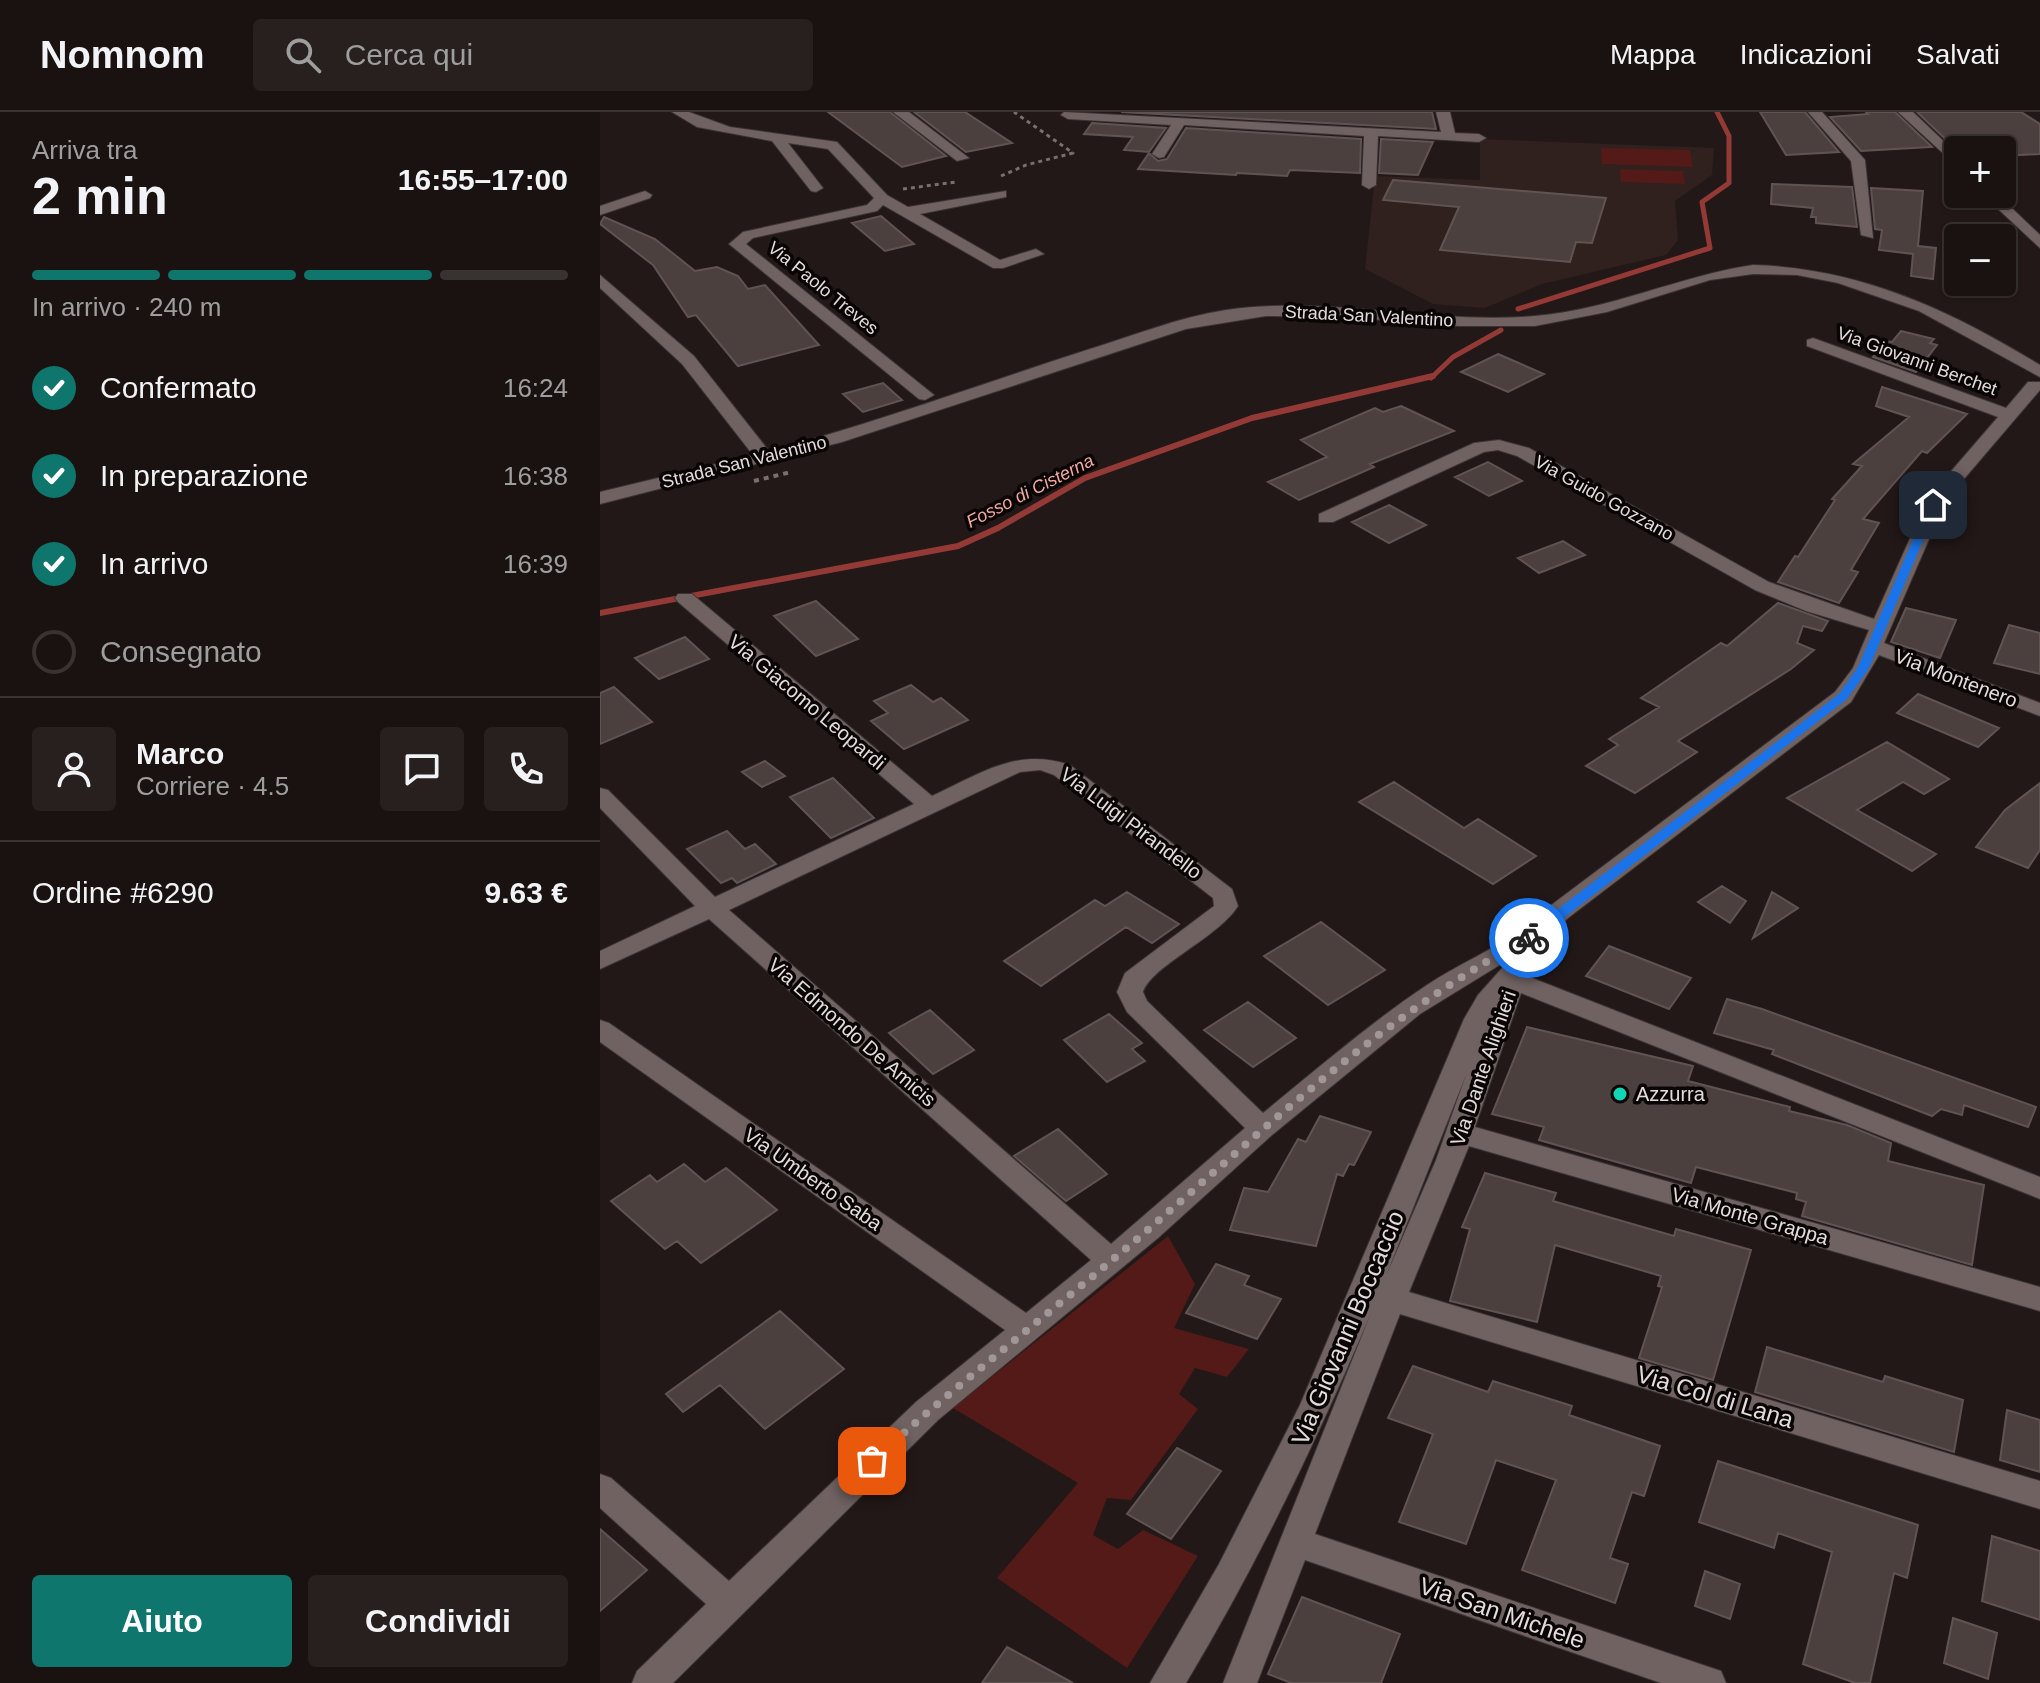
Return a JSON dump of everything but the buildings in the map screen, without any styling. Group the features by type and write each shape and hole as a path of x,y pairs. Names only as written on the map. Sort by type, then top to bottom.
{"street":[{"path":"679,112 719,129 836,147 880,195 998,265 1036,254"},
{"path":"900,112 962,158"},
{"path":"1265,112 1288,129"},
{"path":"1387,112 1392,135"},
{"path":"1443,112 1449,137"},
{"path":"1815,112 1858,160 1868,235"},
{"path":"1905,112 1944,150"},
{"path":"1068,115 1479,138"},
{"path":"1159,154 1179,122"},
{"path":"1369,185 1371,134"},
{"path":"778,139 816,188"},
{"path":"910,211 1001,194"},
{"path":"600,211 645,195"},
{"name":"Via Paolo Treves","path":"880,195 877,206 866,211 748,235 737,244 925,395"},
{"path":"2004,208 2040,243"},
{"name":"Strada San Valentino","path":"600,498 855,433 969,392 1208,318 1302,309 1461,321 1536,321 1610,307 1716,275 1767,271 1856,282 1897,296 2038,380"},
{"path":"600,280 688,360 763,456"},
{"name":"Via Giovanni Berchet","path":"1813,343 2008,415"},
{"name":"Via Dante Alighieri","path":"1240,1683 1391,1299 1460,1133 1515,974 1538,933 1567,905 1836,703 1855,682 1937,498 2038,380"},
{"name":"Via Guido Gozzano","path":"1326,518 1474,449 1505,446 1523,452 1775,593 1876,636"},
{"name":"Via Giacomo Leopardi","path":"685,598 929,805"},
{"name":"Via Montenero","path":"1876,636 2040,710"},
{"name":"Via Luigi Pirandello","path":"600,961 1021,764 1054,765 1220,891 1226,906 1219,917 1144,970 1134,979 1130,992 1141,1011 1262,1128"},
{"name":"Via Edmondo De Amicis","path":"600,795 711,908 1111,1261"},
{"path":"649,1683 872,1461 1111,1261 1262,1128 1420,1001 1466,971 1538,933"},
{"path":"1515,974 2040,1188"},
{"name":"Via Giovanni Boccaccio","path":"1167,1683 1229,1579 1293,1454 1389,1235 1477,1019 1487,1001 1515,974"},
{"name":"Via Umberto Saba","path":"600,1029 1027,1329"},
{"name":"Via Monte Grappa","path":"1460,1133 2040,1299"},
{"name":"Via Col di Lana","path":"1391,1299 2040,1495"},
{"path":"600,1488 729,1603"},
{"name":"Via San Michele","path":"1296,1542 1709,1683"}],"path":[{"path":"998,177 1026,165 1073,153 1014,112"},
{"path":"880,195 957,182"}],"shaded area":[{"path":"1480,139 1714,148 1712,175 1675,201 1678,240 1666,255 1542,284 1485,308 1433,304 1365,269 1375,176 1480,180"},
{"path":"1601,148 1690,150 1693,167 1602,164"},
{"path":"1620,169 1683,171 1685,184 1621,182"},
{"path":"1168,1236 1195,1284 1174,1328 1249,1349 1227,1377 1195,1368 1179,1394 1198,1409 1131,1500 1107,1498 1093,1535 1118,1549 1143,1530 1198,1556 1127,1668 997,1578 1078,1483 953,1408"}],"waterway":[{"name":"Fosso di Cisterna","path":"1518,309 1710,248 1702,202 1729,183 1729,136 1717,112"},
{"name":"Fosso di Cisterna","path":"1431,378 1453,357 1501,330"},
{"name":"Fosso di Cisterna","path":"600,613 958,546 998,528 1085,478 1252,418 1433,376"}],"way so far":[{"path":"872,1461 988,1359 1148,1230 1262,1128 1411,1008 1466,971 1529,938"}],"place":[{"name":"Azzurra","path":"1620,1094"}],"route":[{"path":"1529,938 1567,905 1843,697 1863,668 1933,505"}]}
